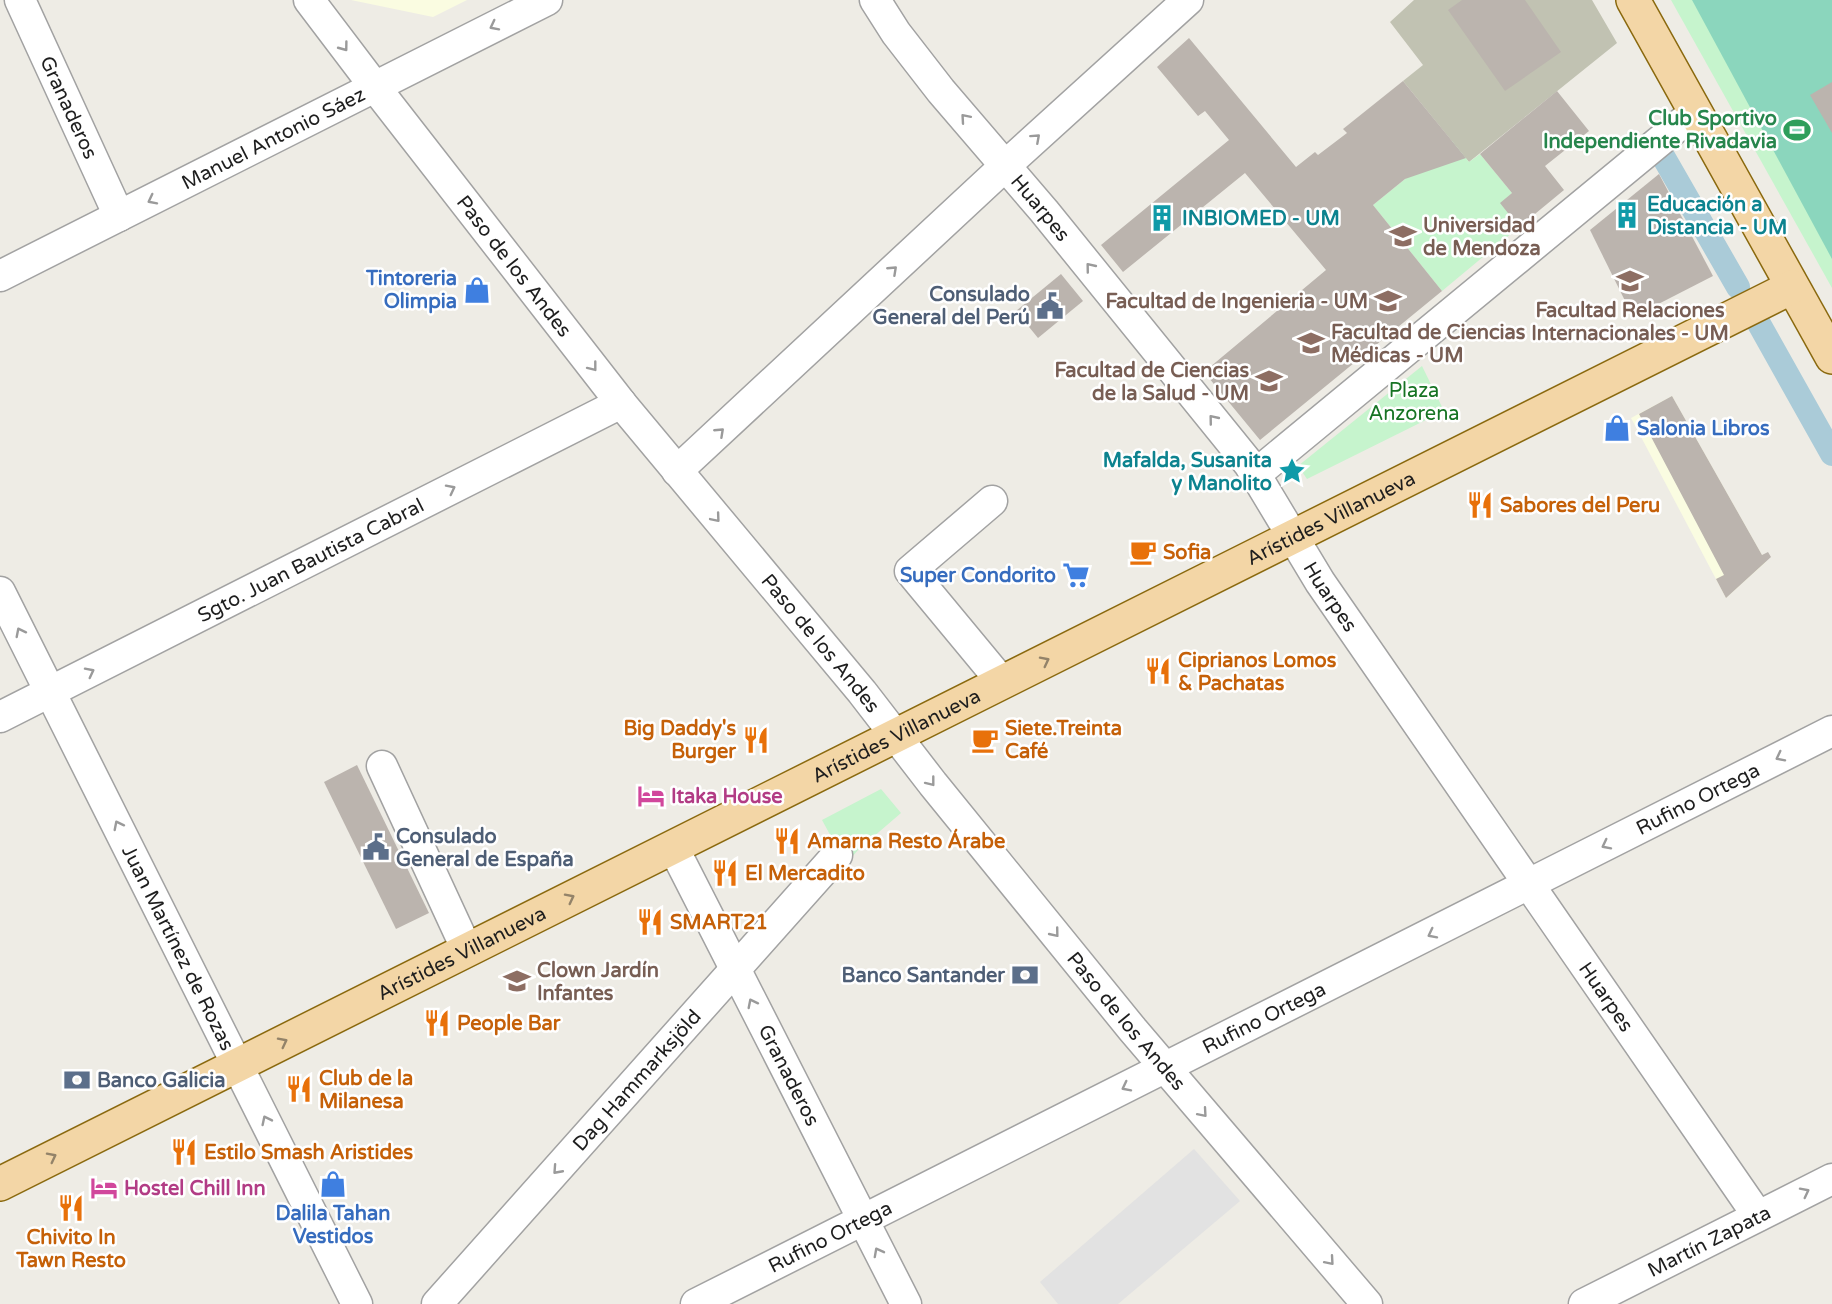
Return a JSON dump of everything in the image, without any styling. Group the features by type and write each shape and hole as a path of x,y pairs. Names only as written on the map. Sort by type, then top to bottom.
{"main road":[{"path":"1633,0 1832,357"},
{"name":"Arístides Villanueva","path":"0,1184 1792,287"}],"street":[{"name":"Granaderos","path":"20,0 119,216"},
{"name":"Paso de los Andes","path":"309,0 621,403 862,692 940,793 1166,1068 1367,1304"},
{"name":"Manuel Antonio Sáez","path":"0,276 547,0"},
{"name":"Huarpes","path":"875,0 896,33 941,91 1066,238 1242,454 1320,582 1758,1216"},
{"path":"677,471 1005,166 1188,0"},
{"path":"1256,474 1695,112"},
{"name":"Sgto. Juan Bautista Cabral","path":"0,717 621,403"},
{"path":"992,501 910,571 1002,682"},
{"name":"Juan Martínez de Rozas","path":"0,592 357,1304"},
{"name":"Rufino Ortega","path":"696,1304 1832,731"},
{"path":"382,766 467,950"},
{"name":"Granaderos","path":"674,847 906,1304"},
{"name":"Dag Hammarksjöld","path":"437,1304 837,855"},
{"name":"Martín Zapata","path":"1584,1304 1832,1179"}],"shaded area":[{"path":"351,0 467,0 433,17"},
{"path":"1414,0 1592,0 1617,43 1469,162 1403,81 1423,65 1390,22"},
{"path":"1672,396 1766,562 1726,598 1631,418"},
{"path":"1194,1149 1240,1201 1118,1304 1058,1304 1040,1282"}],"green space":[{"name":"Club Sportivo Independiente Rivadavia","path":"1671,0 1832,0 1832,288"},
{"name":"Club Sportivo Independiente Rivadavia","path":"1692,0 1832,0 1832,259"},
{"path":"1452,141 1469,162 1480,154 1512,193 1501,203 1519,227 1442,291 1373,205"},
{"name":"Plaza Anzorena","path":"1422,366 1444,411 1307,479 1298,466"},
{"path":"881,789 901,813 858,850 846,864 822,820"}],"building":[{"path":"1462,0 1525,0 1561,52 1505,91 1448,10"},
{"name":"Universidad de Mendoza","path":"1189,38 1296,167 1315,152 1318,155 1347,133 1343,129 1403,81 1466,158 1405,179 1373,205 1442,291 1260,440 1204,372 1326,270 1245,173 1123,272 1101,245 1229,140 1205,111 1198,116 1157,67"},
{"path":"1832,82 1832,133 1810,95"},
{"path":"1557,91 1589,131 1545,166 1564,190 1519,227 1500,203 1512,193 1480,154"},
{"path":"1659,174 1713,276 1633,317 1590,230"},
{"name":"Consulado General del Perú","path":"1061,274 1083,301 1038,338 1016,311"},
{"path":"1672,396 1762,555 1768,552 1771,557 1726,598 1716,579 1724,575 1639,414"},
{"name":"Consulado General de España","path":"357,765 429,913 396,929 324,782"}],"waterway":[{"path":"1664,158 1738,287"},
{"path":"1758,322 1832,454"}],"place":[{"name":"Club Sportivo Independiente Rivadavia","path":"1797,130"},
{"name":"Educación a Distancia - UM","path":"1627,215"},
{"name":"INBIOMED - UM","path":"1162,218"},
{"name":"Universidad de Mendoza","path":"1403,236"},
{"name":"Facultad Relaciones Internacionales - UM","path":"1630,281"},
{"name":"Tintoreria Olimpia","path":"477,290"},
{"name":"Facultad de Ingenieria - UM","path":"1388,301"},
{"name":"Consulado General del Perú","path":"1050,306"},
{"name":"Facultad de Ciencias Médicas - UM","path":"1311,343"},
{"name":"Facultad de Ciencias de la Salud - UM","path":"1269,381"},
{"name":"Salonia Libros","path":"1617,428"},
{"name":"Mafalda, Susanita y Manolito","path":"1292,471"},
{"name":"Sabores del Peru","path":"1480,505"},
{"name":"Sofia","path":"1143,552"},
{"name":"Super Condorito","path":"1076,575"},
{"name":"Ciprianos Lomos & Pachatas","path":"1158,671"},
{"name":"Big Daddy's Burger","path":"756,740"},
{"name":"Siete.Treinta Café","path":"985,740"},
{"name":"Itaka House","path":"651,796"},
{"name":"Amarna Resto Árabe","path":"787,841"},
{"name":"Consulado General de España","path":"376,847"},
{"name":"El Mercadito","path":"725,873"},
{"name":"SMART21","path":"650,922"},
{"name":"Banco Santander","path":"1025,975"},
{"name":"Clown Jardín Infantes","path":"517,981"},
{"name":"People Bar","path":"437,1023"},
{"name":"Banco Galicia","path":"77,1080"},
{"name":"Club de la Milanesa","path":"299,1089"},
{"name":"Estilo Smash Aristides","path":"184,1152"},
{"name":"Dalila Tahan Vestidos","path":"333,1184"},
{"name":"Hostel Chill Inn","path":"104,1188"},
{"name":"Chivito In Tawn Resto","path":"71,1208"}]}
